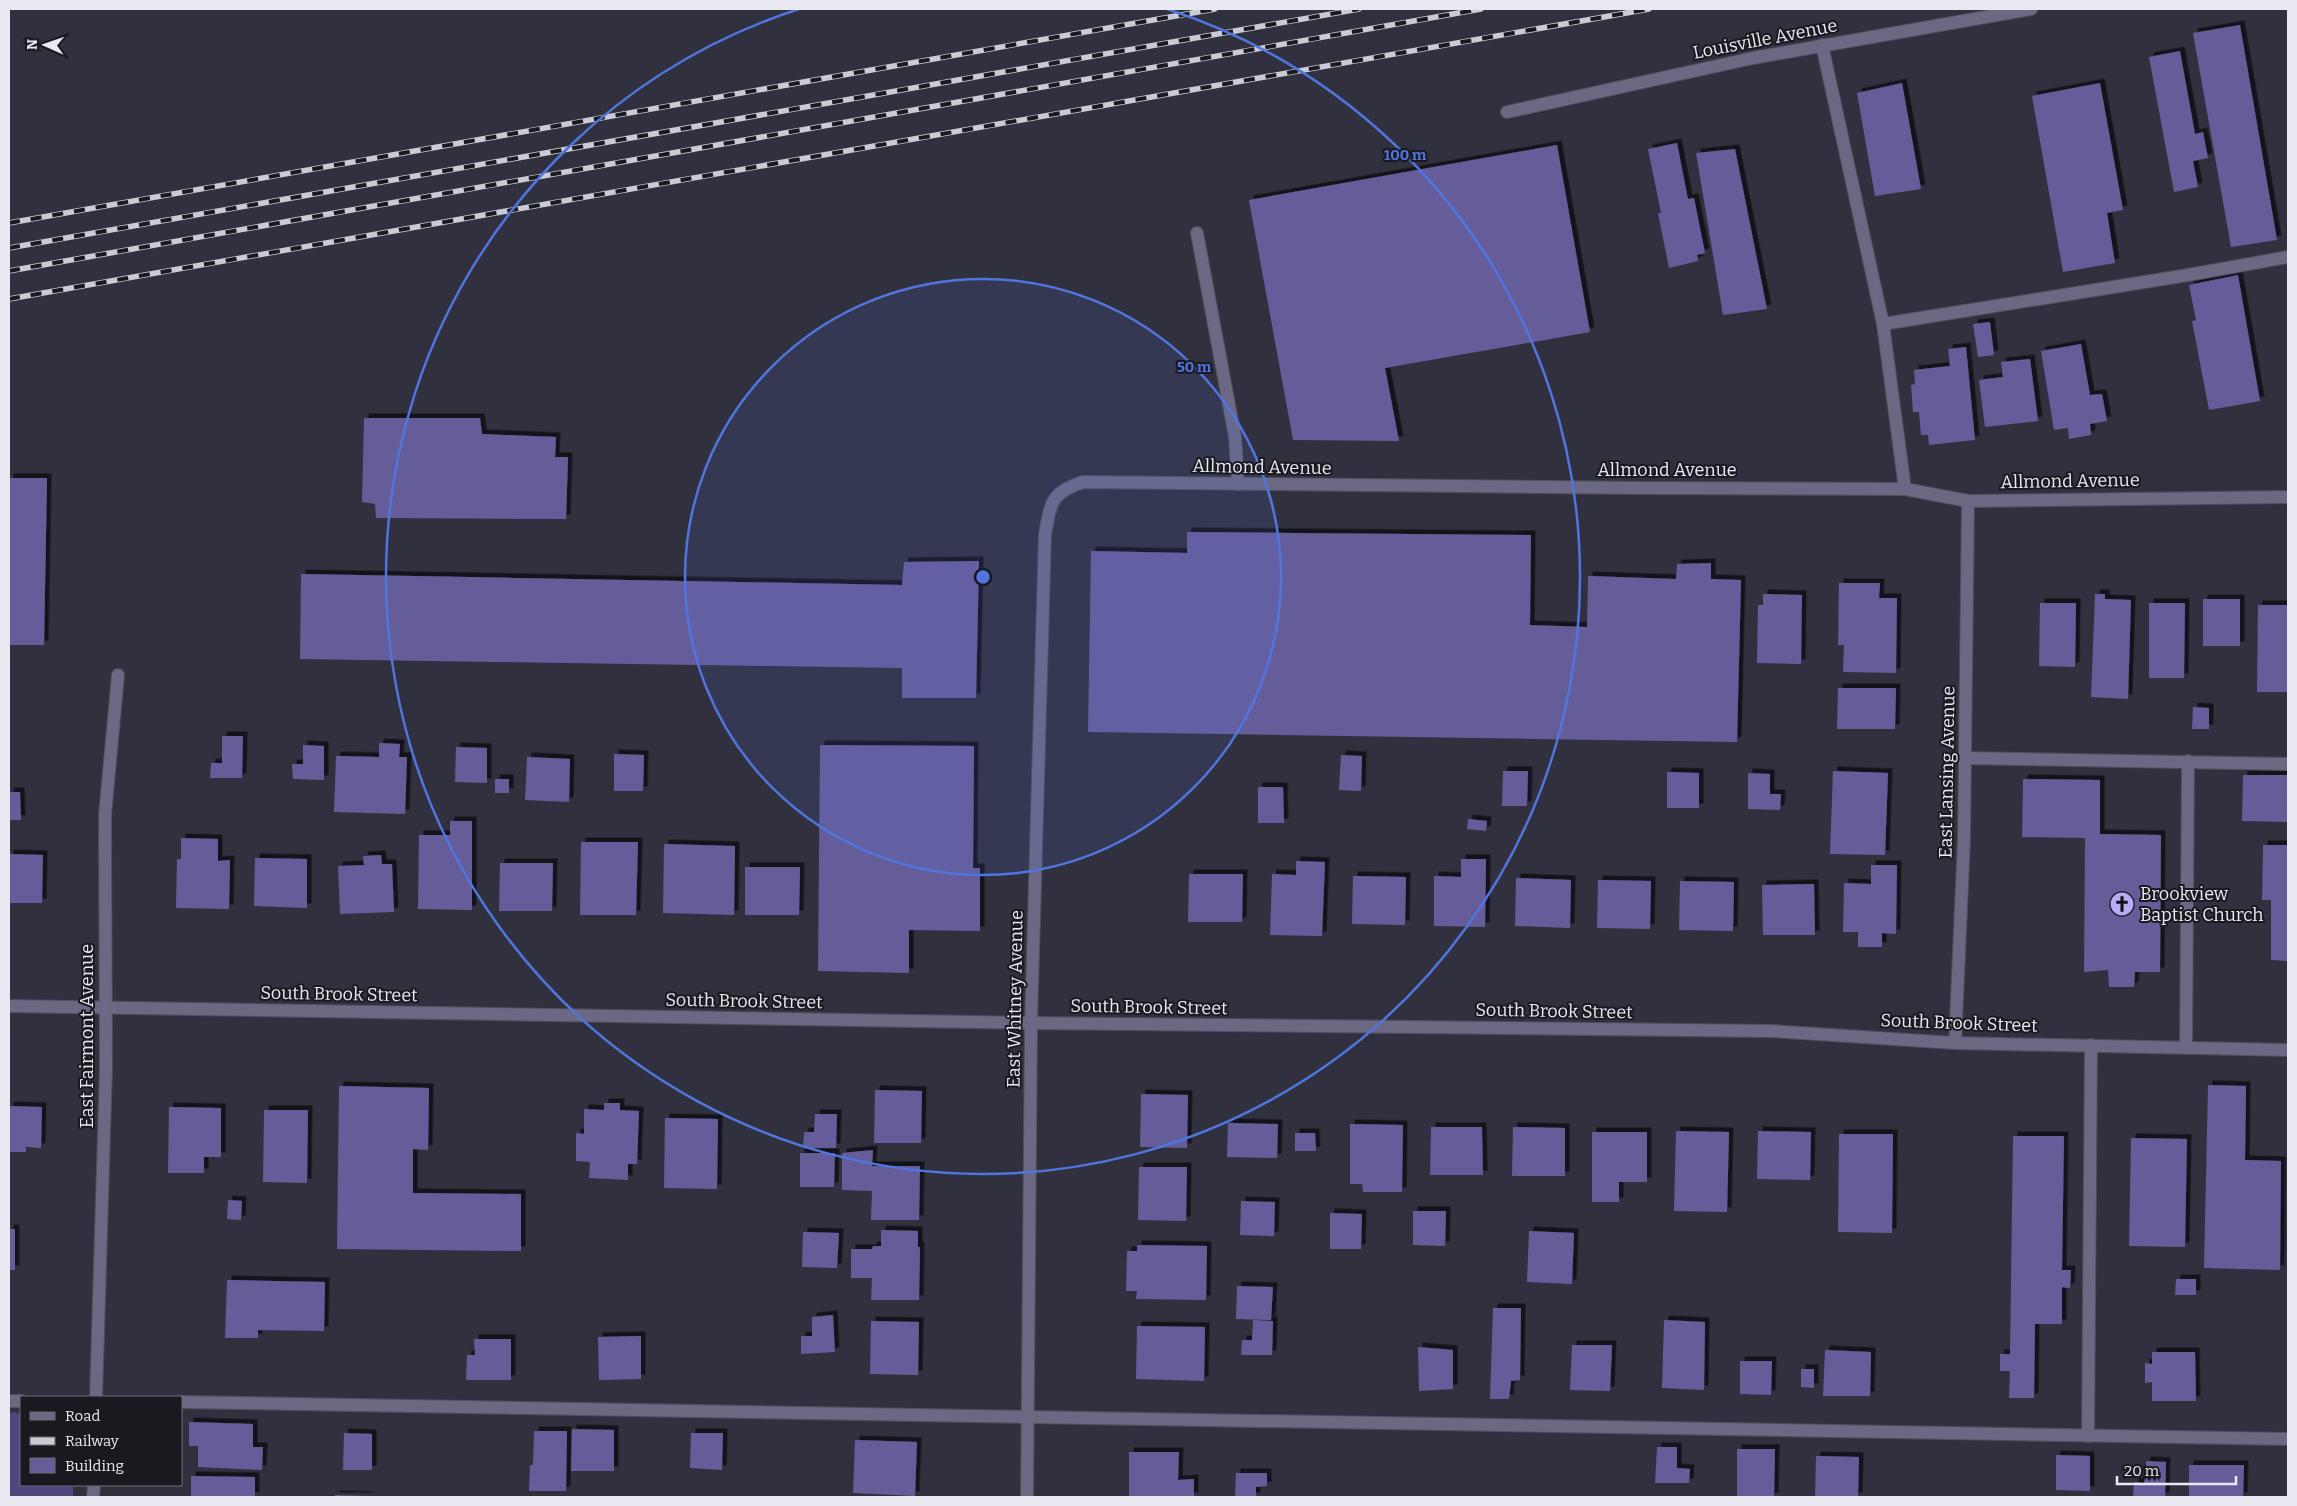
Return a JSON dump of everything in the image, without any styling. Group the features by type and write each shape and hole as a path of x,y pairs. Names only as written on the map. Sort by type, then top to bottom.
{"street":[{"name":"Louisville Avenue","path":"1507,112 1753,58 2030,9"},
{"path":"1822,46 1883,324 1905,489"},
{"path":"1197,233 1235,437 1238,484"},
{"path":"1883,324 2288,257"},
{"name":"Allmond Avenue","path":"1052,503 1064,488 1083,482 1905,489 1968,501 2288,497"},
{"name":"East Lansing Avenue","path":"1955,1043 1964,840 1968,501"},
{"name":"East Whitney Avenue","path":"1027,1497 1031,1023 1045,534 1052,503"},
{"name":"East Fairmont Avenue","path":"96,1396 106,1068 105,815 118,675"},
{"path":"1964,758 2288,764"},
{"path":"2186,1048 2188,761"},
{"name":"South Brook Street","path":"9,1006 1031,1023 1770,1031 1955,1043 2288,1050"},
{"path":"2088,1436 2091,1045"},
{"path":"182,1402 2288,1439"}],"shaded area":[{"path":"9,1412 20,1413 20,1486 73,1486 73,1497 9,1497"}],"building":[{"path":"2240,25 2277,240 2231,247 2193,33"},
{"path":"2180,51 2195,134 2203,132 2208,158 2193,161 2198,187 2174,192 2149,57"},
{"path":"1902,83 1921,189 1875,196 1857,93"},
{"path":"2100,83 2123,210 2107,213 2115,263 2063,272 2032,96"},
{"path":"1677,143 1688,199 1694,198 1705,253 1697,255 1698,261 1669,268 1658,213 1661,213 1648,149"},
{"path":"1557,145 1590,332 1385,368 1399,441 1293,440 1249,200"},
{"path":"1735,149 1767,309 1723,315 1696,153"},
{"path":"2238,275 2260,401 2209,410 2192,321 2196,320 2189,285"},
{"path":"1990,322 1994,355 1978,357 1973,324"},
{"path":"2081,344 2090,395 2102,394 2107,421 2090,424 2091,435 2069,439 2068,428 2054,430 2041,351"},
{"path":"1966,347 1975,440 1929,445 1928,435 1921,435 1919,412 1913,412 1911,385 1915,384 1914,370 1950,366 1948,349"},
{"path":"2030,359 2038,421 1985,427 1979,380 2003,377 2001,362"},
{"path":"364,418 480,418 482,434 556,437 555,457 568,457 566,519 376,518 375,504 362,502"},
{"path":"9,478 47,478 44,645 9,645"},
{"path":"1187,532 1531,535 1530,625 1587,627 1588,576 1676,579 1677,564 1711,563 1711,579 1741,580 1737,742 1088,732 1091,551 1187,553"},
{"path":"979,561 976,698 902,698 902,668 300,659 301,574 902,585 904,562"},
{"path":"1839,583 1880,583 1879,598 1897,598 1896,673 1843,672 1844,645 1838,645"},
{"path":"1763,594 1802,595 1801,664 1757,663 1758,605 1763,605"},
{"path":"2095,594 2105,594 2105,599 2131,600 2128,699 2091,697"},
{"path":"2203,599 2240,599 2240,646 2203,646"},
{"path":"2040,603 2076,603 2075,667 2039,666"},
{"path":"2149,603 2185,603 2184,678 2149,678"},
{"path":"2258,605 2288,605 2288,692 2257,692"},
{"path":"1838,688 1896,688 1895,729 1837,729"},
{"path":"2193,707 2209,708 2209,729 2192,729"},
{"path":"222,736 243,736 242,778 210,778 211,763 222,763"},
{"path":"379,743 400,744 399,757 407,757 405,814 334,812 336,756 379,757"},
{"path":"303,745 324,746 324,780 293,779 292,764 303,764"},
{"path":"820,745 974,746 973,868 980,868 980,931 909,930 909,973 818,971"},
{"path":"456,747 487,748 487,783 455,782"},
{"path":"614,754 644,755 643,791 614,791"},
{"path":"1341,755 1362,756 1361,791 1339,790"},
{"path":"527,757 570,759 569,802 525,800"},
{"path":"1503,771 1528,771 1527,806 1502,806"},
{"path":"1833,771 1888,773 1885,855 1830,854"},
{"path":"1667,772 1699,773 1699,808 1667,808"},
{"path":"1748,773 1770,774 1770,794 1781,794 1780,810 1748,809"},
{"path":"2243,775 2288,775 2288,822 2242,821"},
{"path":"495,779 509,779 509,793 495,793"},
{"name":"Brookview Baptist Church","path":"2023,779 2100,780 2100,834 2161,835 2160,972 2135,972 2134,987 2109,987 2108,970 2084,972 2085,838 2022,837"},
{"path":"1258,787 1283,787 1284,823 1258,823"},
{"path":"9,792 20,792 21,820 9,820"},
{"path":"1468,819 1487,821 1486,831 1467,829"},
{"path":"450,821 472,821 472,910 418,909 419,835 450,835"},
{"path":"181,838 218,839 218,861 230,860 229,909 176,908 177,859 181,859"},
{"path":"581,842 638,842 636,915 580,915"},
{"path":"664,844 735,846 734,915 663,913"},
{"path":"2263,845 2288,845 2288,961 2271,960 2271,900 2262,900"},
{"path":"9,854 43,855 42,903 9,903"},
{"path":"381,855 382,864 392,864 394,912 340,914 338,866 364,865 363,856"},
{"path":"255,858 307,859 307,908 254,906"},
{"path":"1461,859 1486,859 1485,927 1434,926 1434,876 1461,877"},
{"path":"1296,861 1325,862 1322,936 1270,935 1272,874 1296,875"},
{"path":"500,863 553,863 552,911 499,911"},
{"path":"1871,865 1897,865 1896,934 1882,933 1882,947 1858,947 1858,932 1843,932 1844,883 1871,884"},
{"path":"745,867 800,867 799,915 745,915"},
{"path":"1189,874 1243,874 1242,922 1188,922"},
{"path":"1353,876 1406,877 1405,925 1352,924"},
{"path":"1516,878 1571,880 1570,928 1515,926"},
{"path":"1598,880 1651,881 1650,929 1597,928"},
{"path":"1680,881 1734,882 1733,931 1679,930"},
{"path":"1814,884 1815,935 1763,935 1762,885"},
{"path":"2208,1085 2246,1086 2245,1160 2281,1161 2280,1270 2204,1268"},
{"path":"339,1086 429,1088 428,1150 413,1149 413,1193 521,1194 521,1251 337,1249"},
{"path":"875,1090 922,1091 921,1143 874,1143"},
{"path":"1141,1094 1188,1095 1187,1148 1140,1147"},
{"path":"604,1103 620,1103 620,1110 639,1111 637,1164 628,1164 628,1180 589,1178 590,1162 576,1161 576,1133 584,1134 584,1109 604,1110"},
{"path":"9,1106 42,1107 41,1148 26,1147 26,1152 9,1152"},
{"path":"169,1107 221,1108 221,1157 204,1157 204,1173 168,1173"},
{"path":"264,1110 308,1110 307,1183 263,1182"},
{"path":"815,1114 837,1114 836,1148 803,1148 804,1132 814,1132"},
{"path":"665,1118 718,1119 717,1189 664,1188"},
{"path":"1228,1123 1278,1124 1277,1158 1227,1157"},
{"path":"1350,1124 1403,1125 1402,1192 1363,1192 1362,1184 1350,1184"},
{"path":"1431,1127 1482,1127 1483,1175 1430,1175"},
{"path":"1513,1127 1565,1128 1565,1176 1512,1176"},
{"path":"1676,1131 1729,1132 1727,1212 1674,1211"},
{"path":"1758,1131 1811,1132 1810,1180 1757,1179"},
{"path":"1592,1132 1647,1132 1647,1182 1619,1182 1619,1202 1592,1202"},
{"path":"1295,1133 1315,1133 1316,1151 1295,1151"},
{"path":"1839,1134 1893,1134 1892,1233 1838,1232"},
{"path":"2013,1136 2064,1136 2062,1270 2071,1270 2070,1288 2062,1287 2062,1324 2035,1324 2034,1398 2009,1398 2010,1371 2000,1371 2000,1354 2010,1354"},
{"path":"2131,1138 2187,1139 2185,1247 2129,1246"},
{"path":"873,1150 872,1166 920,1166 919,1220 871,1220 872,1191 842,1190 842,1153"},
{"path":"800,1153 835,1153 834,1187 800,1187"},
{"path":"1139,1167 1187,1167 1186,1221 1138,1220"},
{"path":"228,1200 242,1201 241,1220 227,1219"},
{"path":"1241,1201 1275,1202 1274,1236 1240,1235"},
{"path":"1413,1211 1446,1211 1445,1246 1413,1245"},
{"path":"1330,1213 1362,1214 1361,1249 1330,1249"},
{"path":"9,1229 15,1229 15,1270 9,1270"},
{"path":"881,1230 918,1231 918,1247 920,1247 919,1300 871,1300 872,1278 851,1278 851,1249 872,1249 873,1246 881,1246"},
{"path":"1529,1231 1574,1233 1572,1284 1527,1282"},
{"path":"803,1232 839,1233 837,1268 802,1267"},
{"path":"1137,1245 1207,1246 1206,1300 1136,1299 1137,1291 1126,1291 1127,1251 1137,1251"},
{"path":"2176,1279 2196,1279 2196,1295 2175,1295"},
{"path":"227,1280 325,1282 324,1331 258,1330 258,1338 225,1338"},
{"path":"1237,1286 1273,1287 1271,1320 1236,1319"},
{"path":"1493,1308 1521,1308 1520,1380 1511,1381 1509,1399 1490,1399"},
{"path":"833,1315 835,1352 801,1354 801,1336 812,1336 812,1317"},
{"path":"1253,1320 1273,1321 1272,1355 1241,1355 1242,1340 1252,1340"},
{"path":"1664,1320 1705,1322 1704,1390 1662,1388"},
{"path":"871,1321 919,1322 918,1375 870,1374"},
{"path":"1137,1326 1205,1327 1204,1381 1136,1379"},
{"path":"641,1336 641,1379 599,1380 598,1337"},
{"path":"474,1339 511,1339 511,1380 466,1380 467,1355 475,1355"},
{"path":"1572,1345 1612,1345 1610,1391 1570,1390"},
{"path":"1418,1347 1453,1350 1453,1389 1419,1391"},
{"path":"1825,1350 1871,1352 1870,1396 1823,1396"},
{"path":"2152,1352 2195,1352 2196,1401 2152,1401 2152,1382 2145,1383 2145,1363 2152,1364"},
{"path":"1740,1361 1772,1361 1771,1395 1740,1394"},
{"path":"1801,1369 1814,1369 1814,1388 1801,1387"},
{"path":"189,1422 253,1424 253,1447 263,1447 262,1470 198,1467 198,1446 189,1446"},
{"path":"572,1429 614,1430 614,1471 571,1471"},
{"path":"534,1431 567,1431 566,1491 529,1491 530,1465 533,1465"},
{"path":"344,1433 372,1434 372,1470 343,1470"},
{"path":"691,1433 723,1433 722,1470 690,1468"},
{"path":"855,1440 917,1442 915,1496 853,1493"},
{"path":"1657,1447 1677,1447 1677,1468 1690,1469 1689,1483 1655,1483"},
{"path":"1737,1449 1775,1449 1774,1497 1737,1497"},
{"path":"1129,1452 1179,1452 1178,1480 1194,1479 1194,1497 1129,1497"},
{"path":"2056,1455 2090,1456 2090,1491 2056,1490"},
{"path":"1816,1456 1859,1457 1858,1497 1815,1497"},
{"path":"2146,1461 2166,1462 2165,1497 2133,1497 2134,1482 2144,1483"},
{"path":"2189,1465 2244,1465 2243,1497 2189,1497"},
{"path":"1236,1473 1267,1473 1267,1486 1256,1487 1256,1497 1235,1497"},
{"path":"191,1476 255,1477 255,1497 191,1497"},
{"path":"335,1495 369,1496 369,1497 335,1497"}],"railway":[{"path":"9,223 1215,9"},
{"path":"9,248 1359,9"},
{"path":"9,271 1481,9"},
{"path":"9,299 1649,9"}],"place":[{"name":"Brookview Baptist Church","path":"2122,904"}]}
